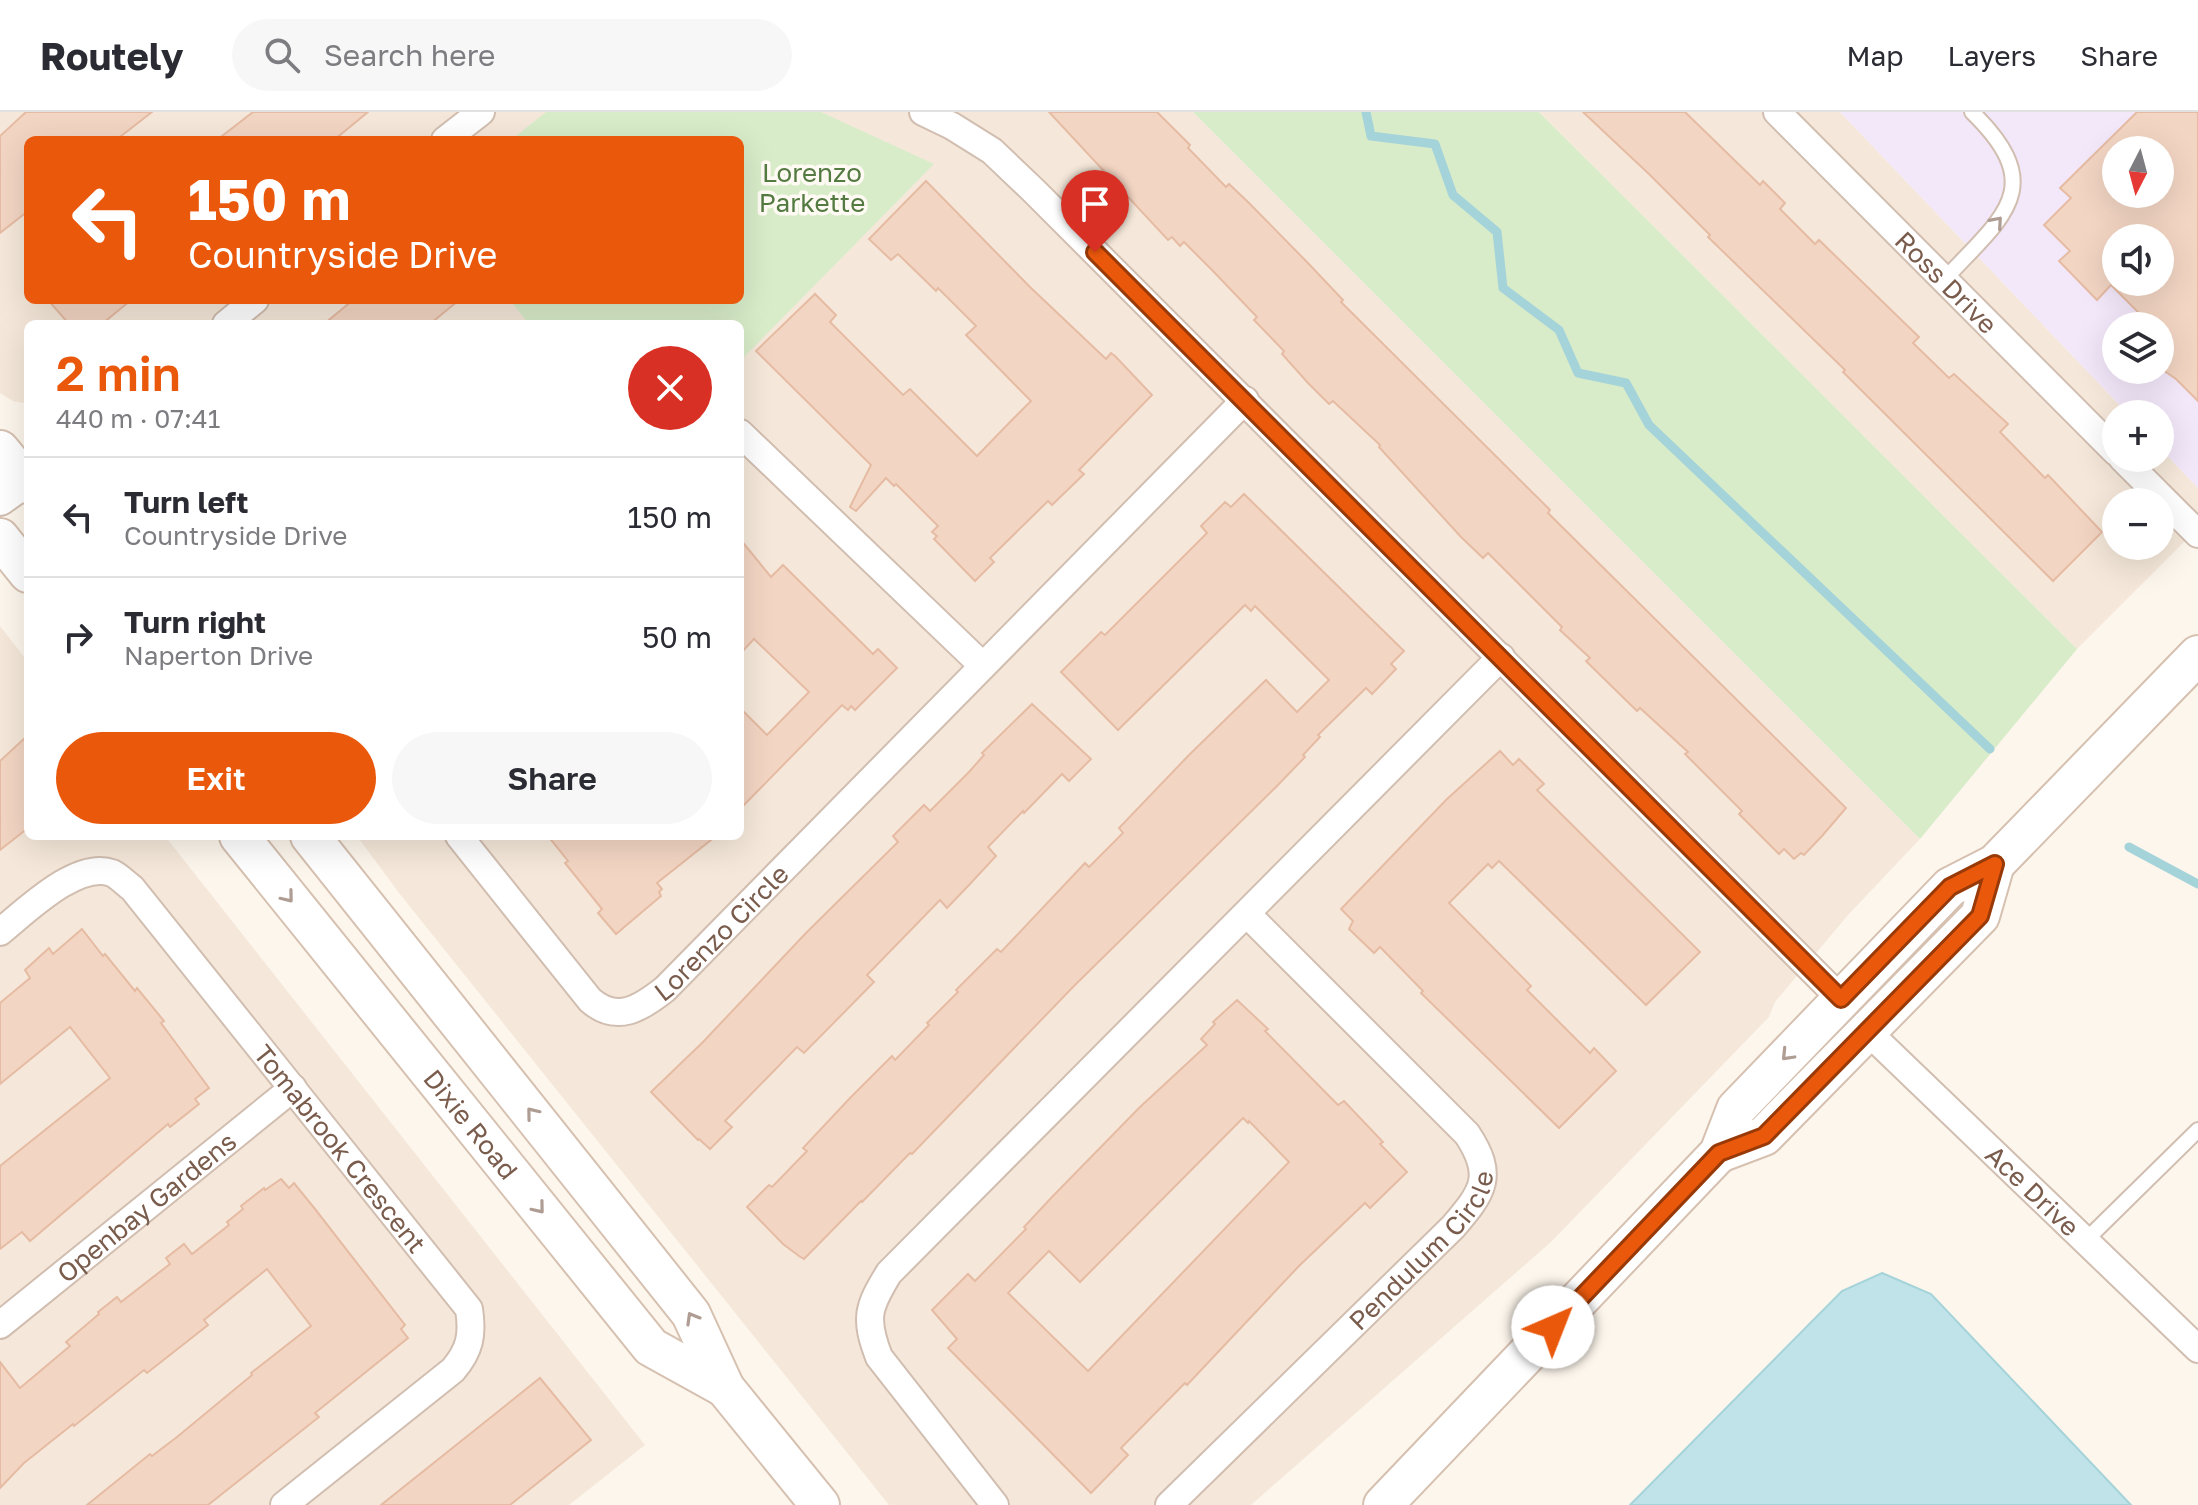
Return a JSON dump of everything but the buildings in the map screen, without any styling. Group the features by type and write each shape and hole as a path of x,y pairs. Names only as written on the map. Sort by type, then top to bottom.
{"main road":[{"path":"0,450 20,486"},
{"path":"0,538 24,568"},
{"path":"1383,1505 1719,1153 1736,1109 1841,999 1950,887 1995,864 2198,655"},
{"name":"Dixie Road","path":"242,840 651,1347 725,1388"},
{"name":"Dixie Road","path":"313,840 691,1314 725,1388 820,1505"},
{"path":"1719,1153 1764,1136 1980,916 1995,864"}],"street":[{"path":"450,136 481,112"},
{"path":"923,112 992,151 1245,400 1841,999"},
{"name":"Ross Drive","path":"1777,112 2102,438"},
{"path":"231,320 250,304"},
{"name":"Lorenzo Circle","path":"462,840 590,1000 601,1010 634,1010 665,989 1245,400"},
{"path":"744,437 982,665"},
{"path":"2136,472 2198,534"},
{"path":"995,1505 879,1357 870,1335 868,1316 873,1300 889,1273 1501,657"},
{"name":"Tomabrook Crescent","path":"0,932 71,878 94,871 113,873 132,888 469,1309 472,1331 467,1352 453,1370 284,1505"},
{"name":"Pendulum Circle","path":"1169,1505 1453,1227 1478,1196 1482,1180 1483,1163 1467,1134 1248,915"},
{"name":"Ace Drive","path":"1867,1031 2198,1349"},
{"name":"Openbay Gardens","path":"0,1325 293,1088"}],"lane":[{"path":"1944,280 2005,213 2012,194 2012,174 2007,154 1997,136 1972,112"},
{"path":"2085,1241 2198,1130"}],"shaded area":[{"path":"0,112 1193,112 1920,839 1848,915 1775,1002 1769,1017 1551,1242 1251,1505 889,1505 399,893 360,840 744,840 744,320 24,320 24,403 0,393"},
{"path":"1539,112 1840,112 2115,400 2102,400 2102,472 2174,472 2174,463 2198,488 2198,528 2174,552 2174,488 2102,488 2102,560 2166,560 2077,649"},
{"path":"1840,112 2198,112 2198,488 2174,463 2174,400 2115,400"},
{"path":"0,626 24,657 24,840 168,840 645,1445 569,1505 0,1505"}],"green space":[{"name":"Lorenzo Parkette","path":"546,112 821,112 934,164 744,357 744,320 526,320 513,304 744,304 744,136 516,136"},
{"path":"1193,112 1539,112 2077,649 1920,839"}],"water":[{"path":"1882,1273 1931,1294 2131,1505 1630,1505 1842,1291"}],"waterway":[{"path":"1366,112 1371,136 1435,144 1453,195 1497,232 1503,288 1559,330 1578,373 1626,383 1649,425 1990,749"},
{"path":"2129,847 2198,884"}],"route":[{"path":"1095,252 1841,999 1950,887 1995,864 1980,916 1764,1136 1719,1153 1553,1327"}]}
